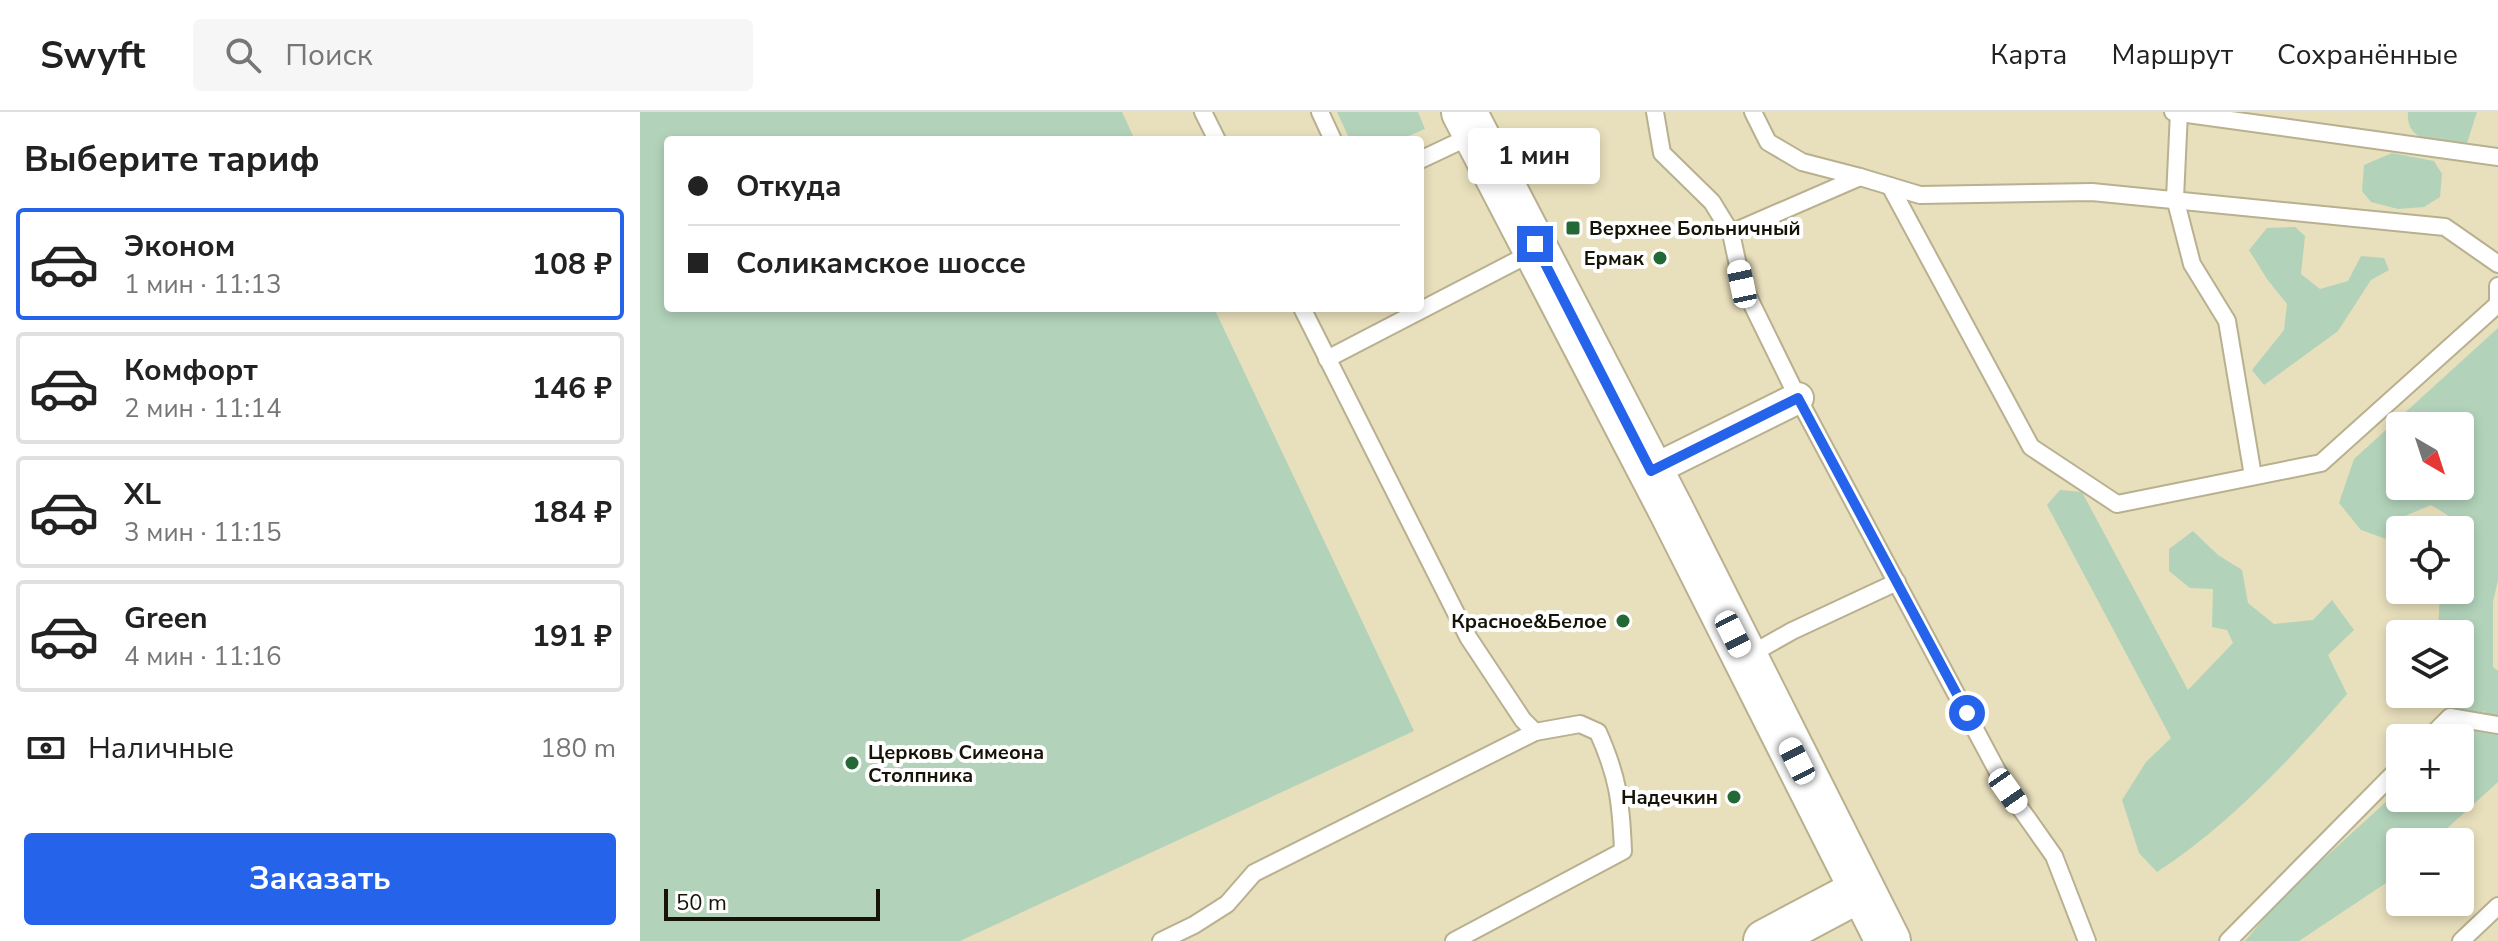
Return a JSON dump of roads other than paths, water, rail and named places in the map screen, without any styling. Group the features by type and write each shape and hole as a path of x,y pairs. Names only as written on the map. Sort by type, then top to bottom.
{"highway":[{"path":"1470,123 1651,471 1888,941"}],"street":[{"path":"1651,471 1798,398"},
{"path":"1765,941 1861,890"}],"lane":[{"path":"1203,112 1215,136"},
{"path":"1320,112 1331,136"},
{"path":"1655,112 1662,153 1712,202 1731,233 1742,284 1798,398 2008,791 2054,856 2087,941"},
{"path":"1753,112 1768,142 1802,162 1920,195 2092,192 2445,227 2498,264"},
{"path":"2173,112 2498,157"},
{"path":"2179,112 2175,198 2192,264 2227,321 2253,476"},
{"path":"1424,157 1470,123"},
{"path":"1731,233 1860,177"},
{"path":"1890,186 2031,447 2117,504 2321,463 2498,304 2498,286"},
{"path":"1424,309 1538,250"},
{"path":"1304,312 1468,637 1523,720 1535,732"},
{"path":"1327,359 1418,312"},
{"path":"1745,658 1792,631 1897,582"},
{"path":"2443,724 2450,717 2498,725"},
{"path":"1161,941 1227,904 1254,873 1535,732 1580,724 1598,732 1614,767 1621,802 1623,851 1454,941"},
{"path":"2228,941 2386,781"},
{"path":"2461,941 2498,906"}],"place":[{"name":"Верхнее Больничный","path":"1573,228"},
{"name":"Ермак","path":"1660,258"},
{"name":"Красное&Белое","path":"1623,621"},
{"name":"Церковь Симеона Столпника","path":"852,763"},
{"name":"Надечкин","path":"1734,797"}]}
